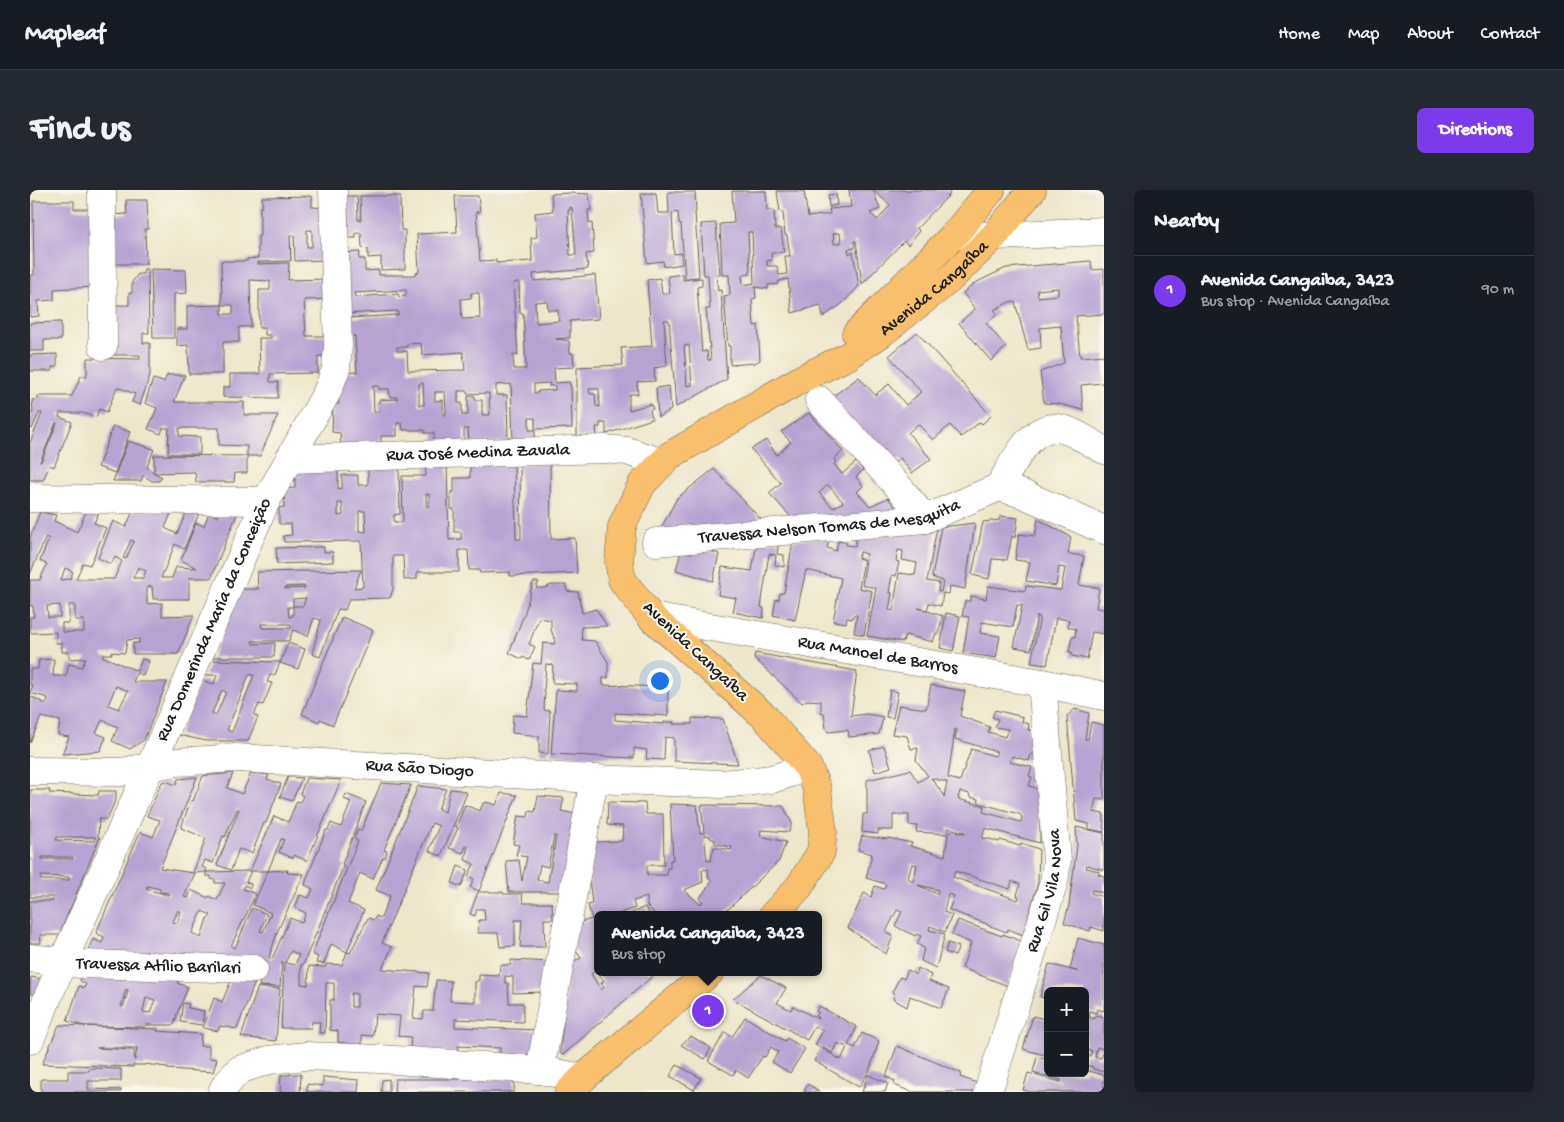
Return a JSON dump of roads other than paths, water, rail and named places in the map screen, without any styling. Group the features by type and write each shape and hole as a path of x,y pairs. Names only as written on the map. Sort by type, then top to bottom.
{"main road":[{"name":"Avenida Cangaíba","path":"821,369 954,235 991,190"},
{"name":"Avenida Cangaíba","path":"777,911 800,887 821,852 822,812 817,789 808,767 764,716 651,617 622,580 619,561 622,526 642,484 669,456 821,369 848,356 882,333 950,279 994,236 1032,190"},
{"path":"576,1085 705,976"}],"street":[{"path":"102,190 103,346"},
{"name":"Rua Domerinda Maria da Conceição","path":"30,1040 266,501 327,392 336,369 338,346 333,190"},
{"path":"954,235 994,236 1104,231"},
{"path":"819,400 925,518"},
{"path":"1104,450 1063,429 1047,428 1032,438 1023,448 999,487 1023,494 1104,529"},
{"name":"Rua José Medina Zavala","path":"289,459 604,449 627,451 663,463"},
{"name":"Travessa Nelson Tomas de Mesquita","path":"656,542 925,518 999,487"},
{"path":"30,498 266,501"},
{"name":"Rua Manoel de Barros","path":"651,617 1042,683 1104,696"},
{"name":"Rua Gil Vila Nova","path":"988,1092 1054,882 1057,860 1042,683"},
{"name":"Rua São Diogo","path":"30,771 121,772 177,762 237,758 594,779 722,784 772,779 808,767"},
{"path":"540,1070 594,779"},
{"name":"Travessa Atílio Barilari","path":"30,958 82,964 254,969"},
{"path":"222,1092 224,1086 239,1070 269,1060 306,1056 540,1070 576,1085"}],"place":[{"name":"Avenida Cangaiba, 3423","path":"708,1011"}]}
